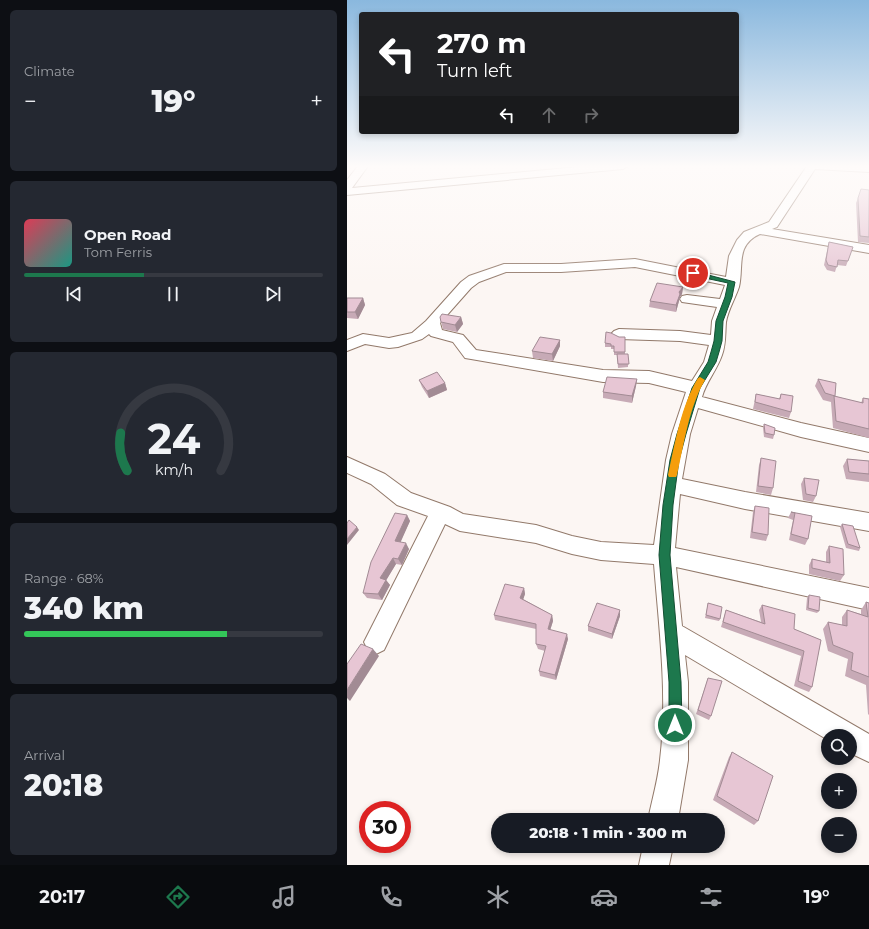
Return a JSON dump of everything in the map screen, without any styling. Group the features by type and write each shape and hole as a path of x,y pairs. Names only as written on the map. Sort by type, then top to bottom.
{"street":[{"path":"664,813 674,760 675,725 675,682 664,555 671,484 681,434 694,394 712,362 718,341 719,321 732,282 735,256 741,243 749,235 773,224 784,206"},
{"path":"758,230 869,249"},
{"path":"347,346 363,339 389,343 409,340 417,336 432,323 466,285 474,279 504,268 579,268 635,263 732,282"},
{"path":"687,299 725,304"},
{"path":"432,323 436,333 458,338 471,354 603,376 649,377 694,394 801,430 869,445"},
{"path":"619,334 680,336 718,341"},
{"path":"347,464 378,479 404,499 440,512 460,522 535,534 601,551 664,555 869,599"},
{"path":"671,484 783,508 869,522"},
{"path":"376,642 440,512"},
{"path":"671,633 740,675 835,729"},
{"path":"857,742 869,749"},
{"path":"654,865 657,853"}],"building":[{"path":"858,206 869,206 869,237 860,236"},
{"path":"829,242 853,247 848,261 838,260 837,267 828,265 826,260"},
{"path":"657,283 683,287 679,292 680,294 676,305 650,301"},
{"path":"347,298 363,298 355,312 347,312"},
{"path":"442,314 461,317 455,325 441,322 440,317"},
{"path":"606,332 619,337 625,337 625,352 614,352 614,346 605,343"},
{"path":"540,337 560,340 552,354 532,351"},
{"path":"617,354 628,354 629,364 618,364"},
{"path":"437,372 445,383 427,391 419,380"},
{"path":"607,377 637,379 632,396 603,392"},
{"path":"818,379 836,383 835,396 825,393"},
{"path":"756,394 780,399 781,394 793,396 791,412 755,402"},
{"path":"834,396 863,403 863,398 869,399 869,429 836,421"},
{"path":"764,424 775,428 774,435 765,433"},
{"path":"761,458 776,461 773,488 758,486"},
{"path":"847,459 869,461 869,474 849,472"},
{"path":"804,478 819,480 816,496 806,494"},
{"path":"755,506 769,508 768,535 752,532"},
{"path":"791,512 812,516 808,539 791,534 795,513"},
{"path":"395,513 407,515 395,541 406,543 398,559 393,558 380,578 386,580 378,594 363,593 371,562"},
{"path":"349,520 357,527 347,539 347,523"},
{"path":"842,524 853,526 860,548 848,544"},
{"path":"829,546 843,549 844,575 812,568 812,559 830,563"},
{"path":"505,584 524,588 520,598 552,615 548,629 567,634 555,675 539,671 546,646 536,644 536,624 494,615"},
{"path":"809,595 820,597 819,611 808,608"},
{"path":"866,602 869,603 869,677 851,670 853,653 833,645 828,622 847,626 847,610 868,617"},
{"path":"597,603 620,610 612,634 588,626"},
{"path":"708,603 722,607 720,619 706,615"},
{"path":"762,605 795,614 794,629 821,640 812,687 798,681 804,651 723,622 726,610 765,624"},
{"path":"361,644 373,649 347,690 347,664"},
{"path":"708,678 722,681 711,716 698,710"},
{"path":"732,752 773,776 758,821 717,796"}],"slow traffic":[{"path":"672,475 681,434 700,380"}],"route":[{"path":"675,725 675,682 664,555 668,505 675,460 681,434 696,388 712,362 718,341 719,321 732,282 693,273"}]}
